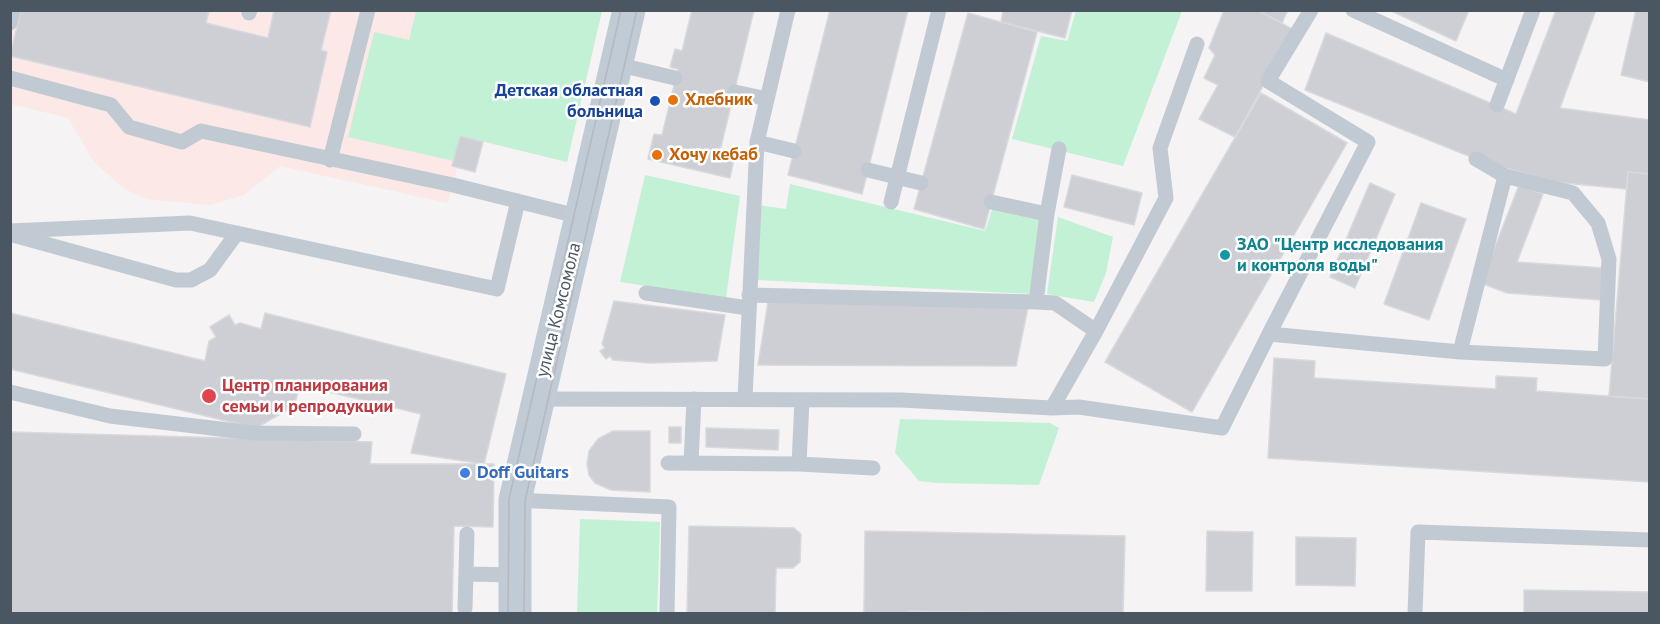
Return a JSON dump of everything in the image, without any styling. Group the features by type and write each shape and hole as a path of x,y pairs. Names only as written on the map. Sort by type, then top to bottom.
{"main road":[{"name":"улица Комсомола","path":"515,614 515,500 629,10"}],"lane":[{"path":"10,23 13,10"},
{"path":"330,160 368,10"},
{"path":"745,399 757,142 788,10"},
{"path":"891,202 939,10"},
{"path":"537,399 901,400 1052,408 1079,407 1222,428 1368,142 1268,81 1311,10"},
{"path":"1353,10 1507,80"},
{"path":"1497,105 1533,10"},
{"path":"1052,408 1096,331 1166,198 1160,148 1197,44"},
{"path":"616,64 675,78"},
{"path":"10,78 111,105 129,127 182,142 201,131 581,217"},
{"path":"735,92 767,99"},
{"path":"757,142 794,152"},
{"path":"1036,302 1047,214 1059,149"},
{"path":"1269,334 1460,352 1605,359 1609,260 1598,223 1573,193 1505,176 1476,159"},
{"path":"868,170 921,183"},
{"path":"1460,352 1505,176"},
{"path":"10,232 190,223 497,289 518,201"},
{"path":"991,202 1047,214"},
{"path":"10,232 176,280 191,280 210,270 237,233"},
{"path":"646,293 749,301 1055,303 1096,331"},
{"path":"10,392 121,418 254,433 354,434"},
{"path":"692,463 694,399"},
{"path":"800,464 802,399"},
{"path":"668,463 800,464 873,468"},
{"path":"515,500 669,507 667,614"},
{"path":"1415,614 1418,532 1650,540"},
{"path":"465,608 467,534"},
{"path":"466,574 515,575"}],"shaded area":[{"path":"11,11 602,11 567,162 483,142 475,172 457,168 448,203 280,166 244,195 210,205 147,199 123,188 94,162 68,118 11,104"}],"green space":[{"path":"416,11 602,11 567,162 461,136 454,161 348,137 374,32 409,40"},
{"path":"1076,11 1182,11 1123,166 1012,139 1041,36 1067,41"},
{"path":"645,175 740,196 726,298 620,282"},
{"path":"790,184 985,231 993,207 1042,216 1033,294 758,280 758,205 786,209"},
{"path":"1058,217 1113,237 1106,273 1094,302 1047,294"},
{"path":"900,419 1050,423 1059,428 1039,485 937,483 919,481 895,453"},
{"path":"580,519 660,522 657,613 577,613"}],"building":[{"path":"21,10 209,10 206,23 268,38 274,10 331,10 321,50 327,52 310,127 10,56"},
{"path":"692,10 754,10 719,155 734,159 730,178 648,159 654,134 662,135 678,69 670,67 675,49 682,51"},
{"path":"830,10 908,10 862,194 788,175"},
{"path":"1003,10 1072,10 1065,38 1001,22"},
{"path":"1224,10 1257,10 1294,30 1235,137 1199,119 1218,85 1204,78 1215,55 1209,48"},
{"path":"1257,10 1288,10 1282,23"},
{"path":"1389,10 1469,10 1456,41"},
{"path":"1556,10 1596,10 1560,108 1650,120 1650,174 1628,172 1627,189 1553,182 1476,159 1305,90 1326,33 1516,114"},
{"path":"1636,10 1650,10 1650,82 1621,75"},
{"path":"968,13 1037,32 984,229 914,209"},
{"name":"ЗАО \"Центр исследования и контроля воды\"","path":"1261,93 1347,143 1192,412 1105,362"},
{"path":"460,136 483,142 475,172 452,166"},
{"path":"1628,172 1650,174 1650,399 1609,396"},
{"path":"1072,175 1142,193 1134,225 1064,207"},
{"path":"1370,183 1395,194 1355,288 1330,277"},
{"path":"1519,185 1543,194 1517,262 1604,268 1601,300 1507,293 1481,283"},
{"path":"1421,203 1466,219 1429,320 1384,304"},
{"path":"614,301 725,315 717,361 650,363 613,360 610,356 606,359 600,351 605,348 602,344"},
{"path":"768,302 1028,307 1016,366 758,365"},
{"name":"Центр планирования семьи и репродукции","path":"10,313 205,361 209,341 216,337 210,327 229,315 235,325 240,323 261,329 265,313 506,374 484,464 411,453 421,414 300,385 294,406 256,428 10,369"},
{"path":"1274,358 1315,361 1314,378 1496,389 1496,376 1537,378 1536,391 1650,399 1650,482 1268,458"},
{"path":"669,427 681,427 681,443 669,443"},
{"path":"706,428 779,430 778,450 706,447"},
{"path":"613,431 650,431 650,492 611,490 595,483 589,475 587,464 589,451 598,439"},
{"path":"10,432 372,442 370,464 494,464 493,527 454,526 452,614 10,614"},
{"path":"689,526 794,528 801,534 800,562 793,568 776,568 775,614 687,614"},
{"path":"865,531 1125,536 1123,614 908,611 908,614 864,614"},
{"path":"1207,531 1253,532 1252,591 1206,591"},
{"path":"1296,537 1356,538 1355,586 1296,585"},
{"path":"1524,590 1650,592 1650,614 1524,614"}],"tram line":[{"path":"508,614 509,499 621,10"},
{"path":"524,614 525,501 637,10"}],"place":[{"name":"Хлебник","path":"673,100"},
{"name":"Детская областная больница","path":"655,101"},
{"name":"Хочу кебаб","path":"657,155"},
{"name":"ЗАО \"Центр исследования и контроля воды\"","path":"1225,255"},
{"name":"Центр планирования семьи и репродукции","path":"209,396"},
{"name":"Doff Guitars","path":"465,473"}]}
